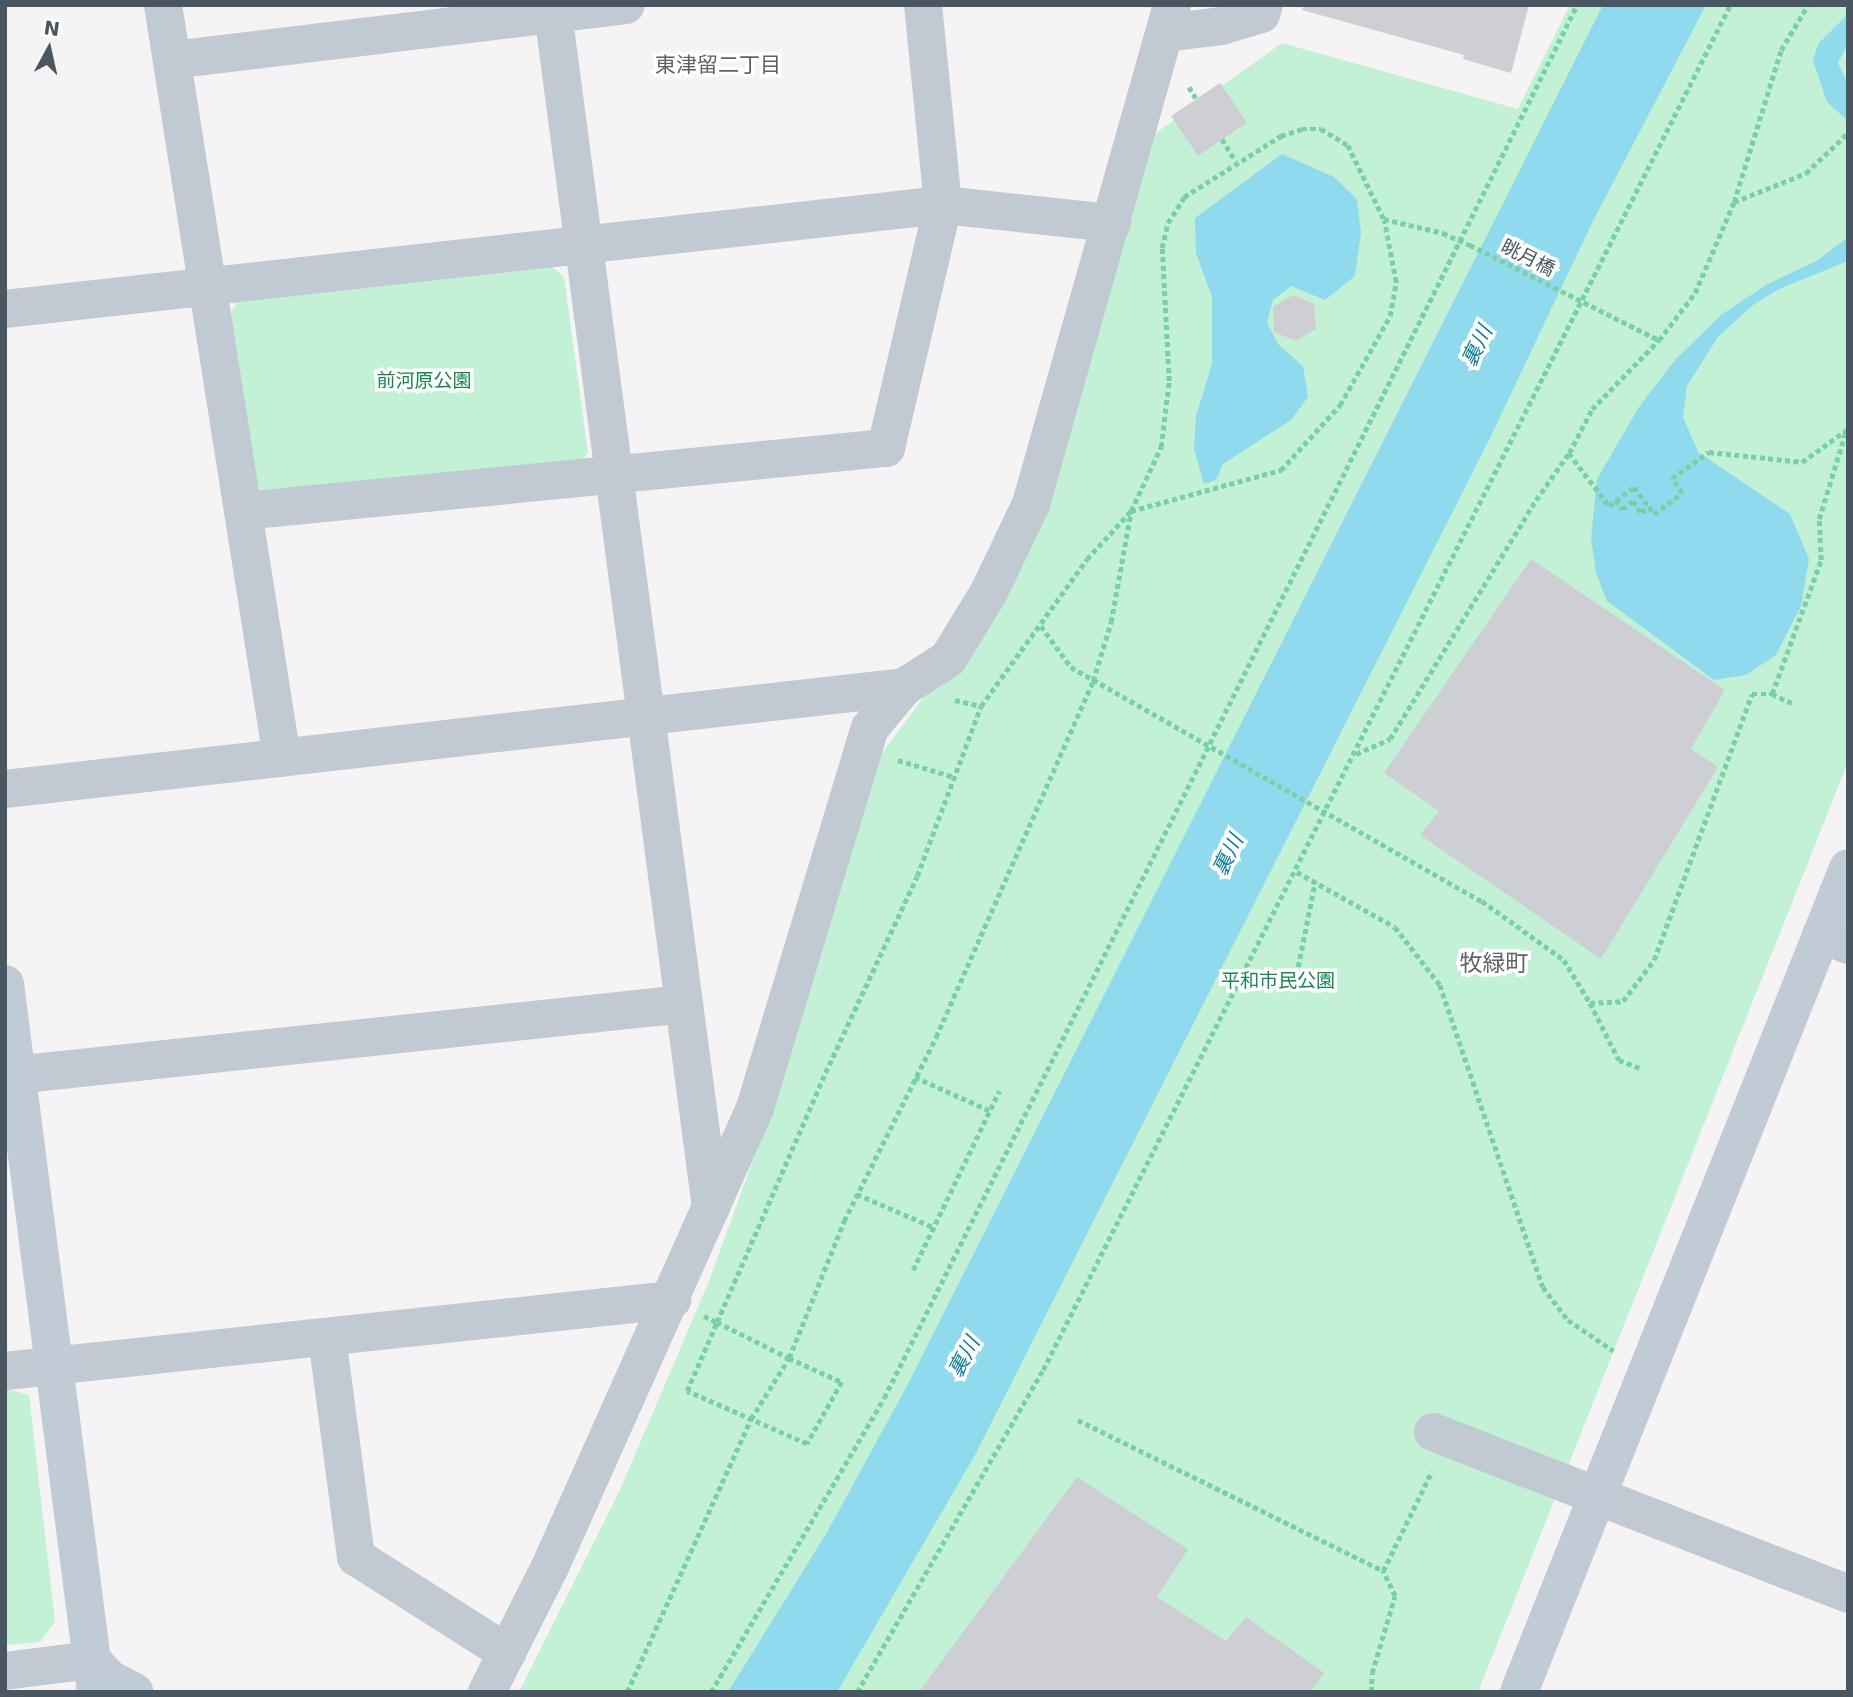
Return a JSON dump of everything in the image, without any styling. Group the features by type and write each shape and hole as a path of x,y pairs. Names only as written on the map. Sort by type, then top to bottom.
{"street":[{"path":"163,5 282,758"},
{"path":"172,60 552,10 626,5"},
{"path":"243,511 886,448 943,205 923,5"},
{"path":"487,1692 672,1300 755,1108 870,728 904,687 948,659 989,592 1031,504 1169,19 1222,26 1261,14 1264,5"},
{"path":"552,10 712,1210"},
{"path":"5,309 943,205 1112,223"},
{"path":"5,789 904,687"},
{"path":"1519,1692 1595,1495 1835,939 1848,868"},
{"path":"5,984 11,1076 54,1366 94,1676"},
{"path":"11,1076 684,1004"},
{"path":"5,1371 672,1300"},
{"path":"327,1337 356,1557 507,1653"},
{"path":"1433,1449 1595,1495 1848,1594"},
{"path":"5,1671 108,1678 134,1692"}],"path":[{"path":"711,1692 884,1398 1026,1122 1206,747 1462,241 1577,5"},
{"path":"857,1692 1043,1370 1328,811 1730,5"},
{"path":"1356,755 1390,739 1536,500 1569,453 1592,409 1659,340 1695,293 1734,202 1781,50 1808,5"},
{"path":"1189,87 1196,98"},
{"path":"628,1692 751,1419 789,1358 857,1194 915,1077 1093,681 1111,622 1131,511 1161,447 1169,381 1163,248 1168,223 1184,197 1236,161 1295,130 1331,132 1351,150 1384,219 1396,282 1391,316 1340,405 1281,470 1131,511 1087,559 981,706 917,876 717,1322 687,1391 751,1419 807,1444 842,1382 789,1358 717,1322 672,1300"},
{"path":"1734,202 1806,173 1848,133"},
{"path":"1222,139 1236,161"},
{"name":"眺月橋","path":"1384,219 1462,241 1659,340"},
{"path":"1569,453 1609,506 1634,487 1654,514 1682,493 1672,478 1709,452 1802,462 1847,430"},
{"path":"1772,694 1821,560 1819,520 1847,430"},
{"path":"1616,500 1622,509 1633,501 1641,512 1649,507"},
{"path":"1041,626 1071,667 1206,747 1328,811 1482,901 1564,960 1619,1060 1642,1069"},
{"path":"1590,1003 1623,1000 1654,960 1752,694 1772,694 1792,704"},
{"path":"864,750 954,777"},
{"path":"1297,872 1395,927 1440,985 1544,1287 1568,1320 1623,1357"},
{"path":"1298,967 1315,882"},
{"path":"915,1077 991,1111"},
{"path":"913,1270 999,1091"},
{"path":"857,1194 934,1227"},
{"path":"1079,1420 1383,1572 1395,1596 1372,1674 1371,1692"},
{"path":"1383,1572 1433,1449"}],"green space":[{"name":"平和市民公園","path":"1570,5 1848,5 1848,762 1478,1692 519,1692 620,1490 709,1281 769,1116 879,757 926,694 976,650 999,598 1153,135 1282,43 1518,109"},
{"name":"前河原公園","path":"548,263 564,277 588,453 577,467 257,490 228,316 240,298"},
{"path":"5,1388 29,1395 55,1622 40,1642 5,1645"}],"water":[{"name":"裏川","path":"1603,5 1706,5 1593,221 1490,438 974,1457 837,1692 728,1692 826,1534 909,1382"},
{"path":"1848,14 1848,43 1838,63 1848,84 1848,121 1827,102 1813,61 1818,44"},
{"path":"1282,154 1334,177 1357,199 1361,233 1355,276 1325,300 1291,286 1273,300 1267,323 1279,345 1303,366 1308,397 1291,420 1223,464 1216,480 1204,484 1194,449 1196,416 1212,364 1212,297 1196,253 1195,218"},
{"path":"1848,237 1848,261 1779,289 1753,305 1718,337 1687,386 1683,417 1698,452 1790,514 1809,559 1801,606 1776,655 1746,675 1714,680 1607,601 1596,573 1591,538 1597,479 1639,407 1675,360 1721,315 1766,285 1818,260"}],"building":[{"path":"1304,5 1529,5 1511,73 1463,59 1464,55 1302,10"},
{"path":"1220,83 1247,123 1198,156 1171,116"},
{"path":"1293,295 1314,304 1316,329 1296,341 1274,332 1273,307"},
{"path":"1531,559 1725,690 1691,749 1718,767 1601,959 1420,835 1439,811 1384,773"},
{"path":"1077,1477 1188,1549 1157,1597 1226,1641 1246,1617 1324,1673 1311,1692 919,1692"}],"district":[{"name":"東津留二丁目","path":"718,65"},
{"name":"牧緑町","path":"1494,963"}]}
